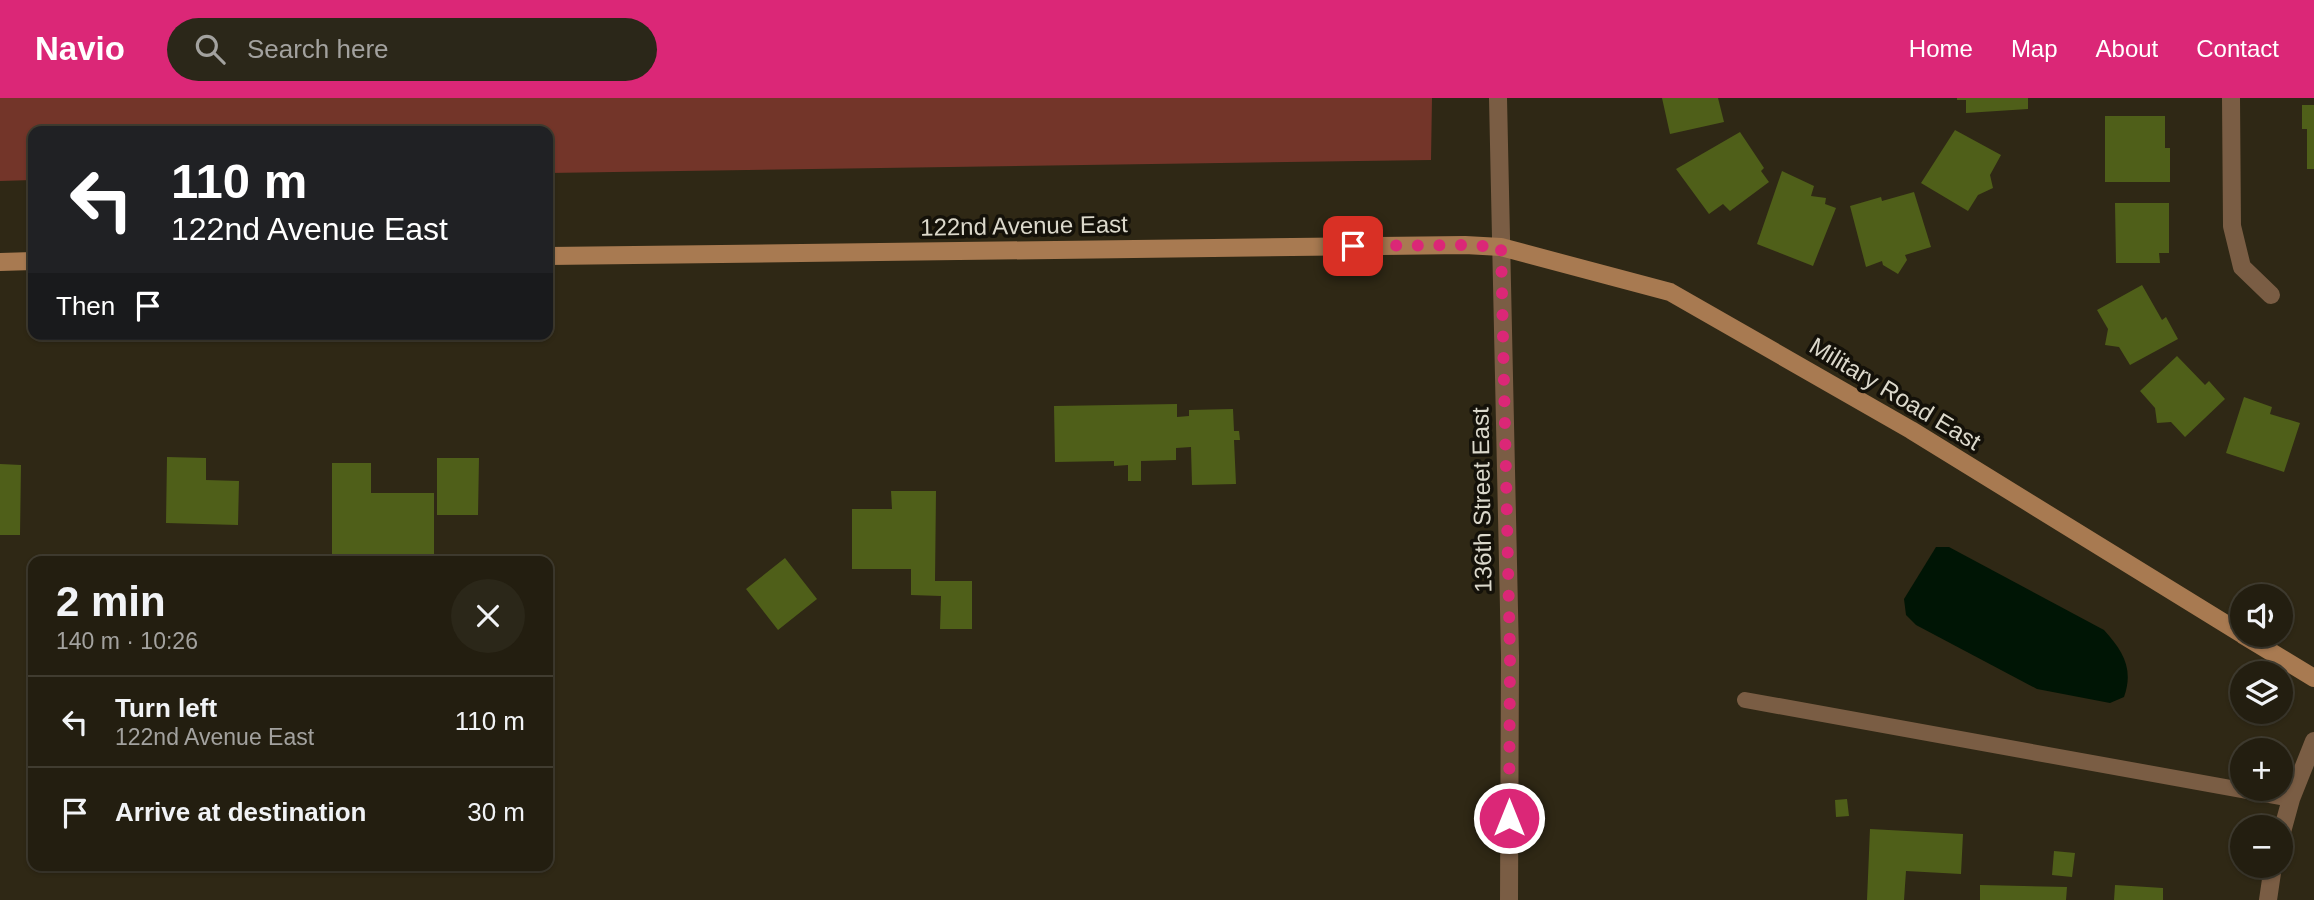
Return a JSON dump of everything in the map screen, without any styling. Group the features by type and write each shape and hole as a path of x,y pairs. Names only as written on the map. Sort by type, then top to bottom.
{"main road":[{"name":"122nd Avenue East","path":"553,256 1465,245 1501,247"},
{"name":"Military Road East","path":"1501,247 1670,292 1911,430 2230,627"},
{"path":"0,262 28,261"},
{"name":"Military Road East","path":"2263,647 2314,678"}],"street":[{"name":"136th Street East","path":"1498,98 1510,656 1509,900"},
{"path":"2231,98 2232,226 2242,267 2271,295"},
{"path":"2293,794 2314,741"},
{"path":"2268,900 2271,878"}],"lane":[{"path":"1745,700 2230,788"}],"shaded area":[{"path":"0,98 1432,98 1431,160 553,173 553,126 28,126 28,180 0,181"},
{"path":"1936,547 1949,547 2104,630 2117,645 2125,661 2128,678 2124,697 2110,703 2037,689 1916,625 1906,615 1904,599"}],"building":[{"path":"1662,98 1718,98 1724,122 1670,134"},
{"path":"1957,98 2028,98 2028,109 1966,113 1966,100"},
{"path":"2302,105 2314,105 2314,169 2307,169 2307,129 2302,129"},
{"path":"2105,116 2165,116 2165,148 2170,148 2170,182 2105,182"},
{"path":"1955,130 2001,155 1990,175 1993,188 1978,195 1968,211 1921,183"},
{"path":"1740,132 1764,168 1761,171 1769,182 1730,211 1723,204 1709,214 1676,169"},
{"path":"1782,171 1814,186 1811,196 1826,198 1825,204 1836,208 1813,266 1757,244"},
{"path":"1914,192 1931,247 1905,255 1907,260 1898,274 1883,265 1882,261 1866,267 1850,206 1881,197 1882,201"},
{"path":"2115,203 2169,203 2169,253 2159,253 2160,263 2116,263"},
{"path":"2142,285 2162,320 2166,317 2178,339 2130,365 2119,347 2105,345 2108,329 2097,310"},
{"path":"2177,356 2205,385 2209,381 2225,399 2185,437 2171,422 2157,423 2155,408 2140,391"},
{"path":"2244,397 2272,407 2270,414 2300,423 2284,472 2226,453"},
{"path":"1177,404 1177,417 1189,416 1189,410 1233,409 1234,431 1239,431 1240,440 1234,440 1236,484 1192,485 1191,447 1176,448 1176,460 1141,461 1141,481 1128,481 1128,465 1114,466 1114,461 1055,462 1054,406"},
{"path":"167,457 206,458 206,480 239,481 238,525 166,523"},
{"path":"437,458 479,458 478,515 437,515"},
{"path":"332,463 371,463 371,493 434,493 434,556 332,556"},
{"path":"0,464 21,465 20,535 0,535"},
{"path":"891,491 936,491 935,581 972,581 972,629 940,629 941,596 911,595 911,569 852,569 852,509 892,509"},
{"path":"785,558 817,599 778,630 746,589"},
{"path":"1847,799 1849,816 1836,817 1835,800"},
{"path":"1870,829 1963,834 1961,874 1906,871 1904,900 1867,900"},
{"path":"2054,851 2075,853 2072,877 2052,875"},
{"path":"1980,885 2067,887 2066,900 1980,900"},
{"path":"2115,885 2163,888 2163,900 2114,900"}],"route":[{"path":"1353,246 1501,247 1510,656 1509,818"}]}
